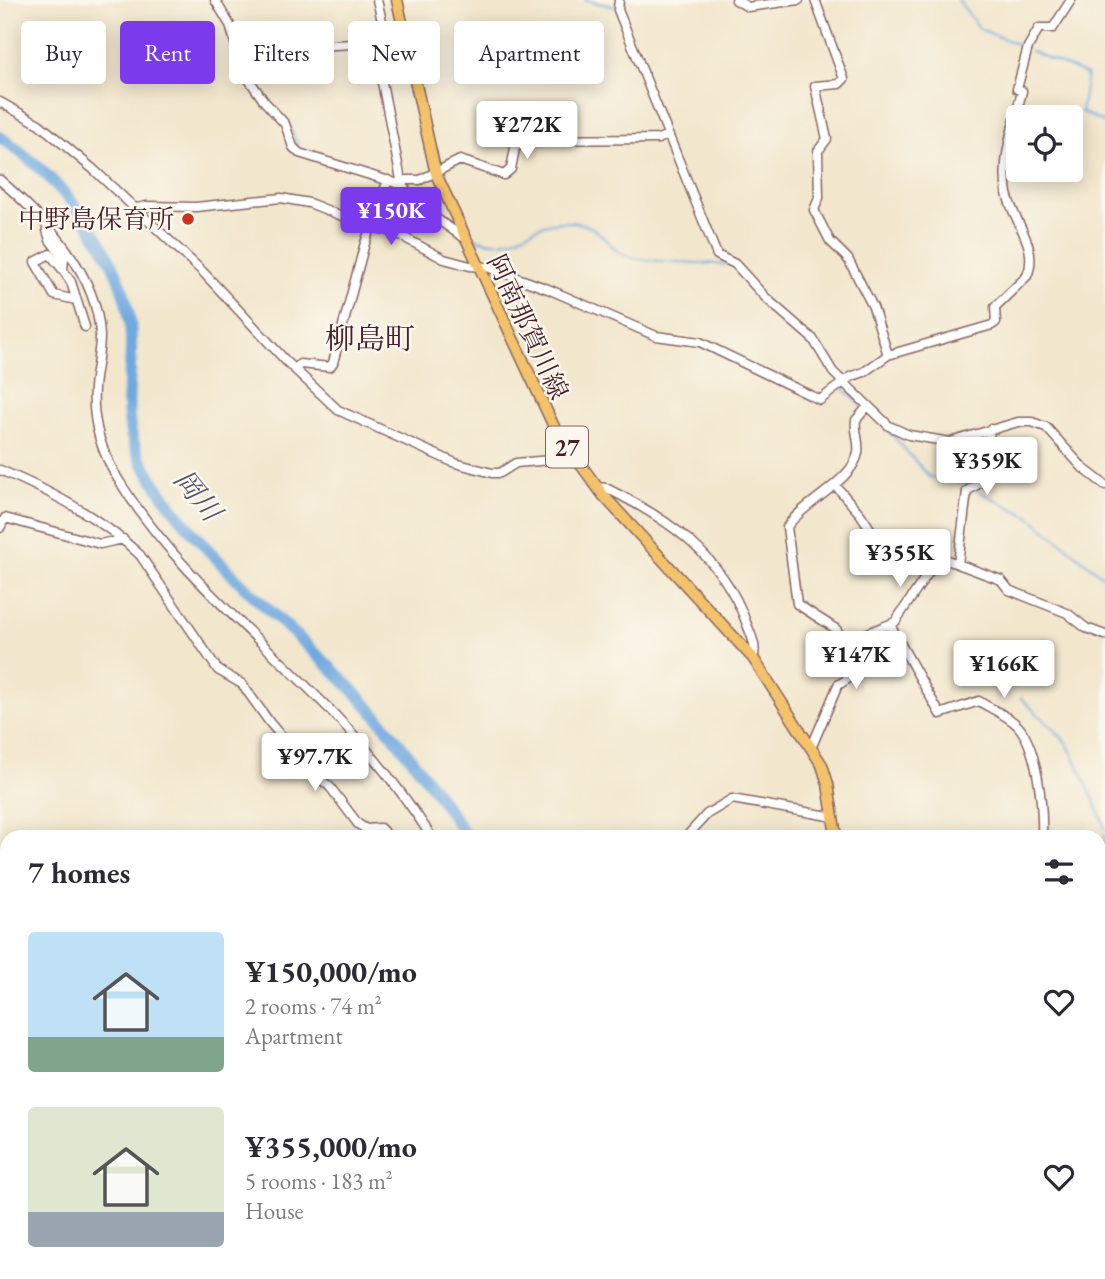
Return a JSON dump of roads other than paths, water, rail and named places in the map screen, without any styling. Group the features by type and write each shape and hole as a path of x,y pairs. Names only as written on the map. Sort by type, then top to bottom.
{"main road":[{"name":"阿南那賀川線","path":"397,0 436,174 547,416 597,487 753,658 812,746 828,784 835,830"}],"street":[{"path":"215,0 230,26 243,71 285,124 293,147 299,153 388,180 420,180 460,160 504,175 511,169 515,148 526,140 658,139 668,135"},
{"path":"377,0 382,21"},
{"path":"619,0 618,10 668,135 680,156 697,211 711,235 718,255 735,264 767,299 813,339 842,384 866,408 898,432 940,442 1018,422 1046,427 1083,468 1105,485"},
{"path":"736,0 748,7 799,0"},
{"path":"816,0 844,79 839,84 815,86 827,139 818,151 819,198 814,211 830,241 848,259 873,307 888,355"},
{"path":"133,209 146,206 197,207 292,198 370,227 392,231 444,259 487,267 548,289 656,336 699,342 816,400 888,355 992,326 996,321 995,307 1027,276 1028,242 1007,195 1005,158 1022,91 1017,89 1028,47 1039,29 1054,28 1070,0"},
{"path":"382,84 403,182 421,208 463,237"},
{"path":"0,102 58,139 202,271 286,361 338,410 455,463 500,473 516,463 575,458"},
{"path":"0,180 47,227 81,272 97,314 100,336 94,381 96,426 99,441 118,479 161,543 360,742 426,830"},
{"path":"295,369 300,364 330,367 333,363 370,227 388,180"},
{"path":"47,227 47,234 64,260 64,270"},
{"path":"76,300 54,295 35,262 50,254 64,270 71,282 85,327"},
{"path":"812,746 838,685 862,670 830,623 797,604 787,527 835,485 856,458 856,421 866,408"},
{"path":"958,564 967,491 986,479 990,429"},
{"path":"0,470 73,504 123,539 155,572 218,670 242,684 270,723 311,771 330,787 362,828 382,830"},
{"path":"835,485 861,515 896,568 923,564 928,572"},
{"path":"597,487 606,488 656,514 713,561 745,617 753,640 753,658"},
{"path":"0,528 5,518 100,544 123,539"},
{"path":"845,642 890,625 939,557 1001,580 1009,590 1067,612 1086,628 1105,635"},
{"path":"890,625 940,714 979,701 1020,728 1028,743 1040,796 1042,830"},
{"path":"692,830 707,814 732,799 834,817"}],"water":[{"path":"435,787 465,830 457,830"}],"waterway":[{"path":"585,0 615,7"},
{"path":"621,8 627,0"},
{"path":"958,0 980,29 1026,48"},
{"path":"1031,51 1087,75 1081,112 1105,123"},
{"path":"289,125 298,146"},
{"name":"岡川","path":"0,137 23,154 68,198 105,251 119,280 128,309 131,338 128,401 131,432 142,462 163,494 186,525 238,581 366,704 411,758 462,830"},
{"path":"328,158 372,172"},
{"path":"404,183 416,196"},
{"path":"471,237 500,242 549,224 576,223 588,226 615,249 631,257 727,265"},
{"path":"778,314 803,336"},
{"path":"842,387 863,407"},
{"path":"888,430 929,477 968,485"},
{"path":"976,490 1030,517 1105,578"},
{"path":"1021,698 1068,746 1105,829"}],"place":[{"name":"中野島保育所","path":"188,219"}],"district":[{"name":"柳島町","path":"370,338"}]}
